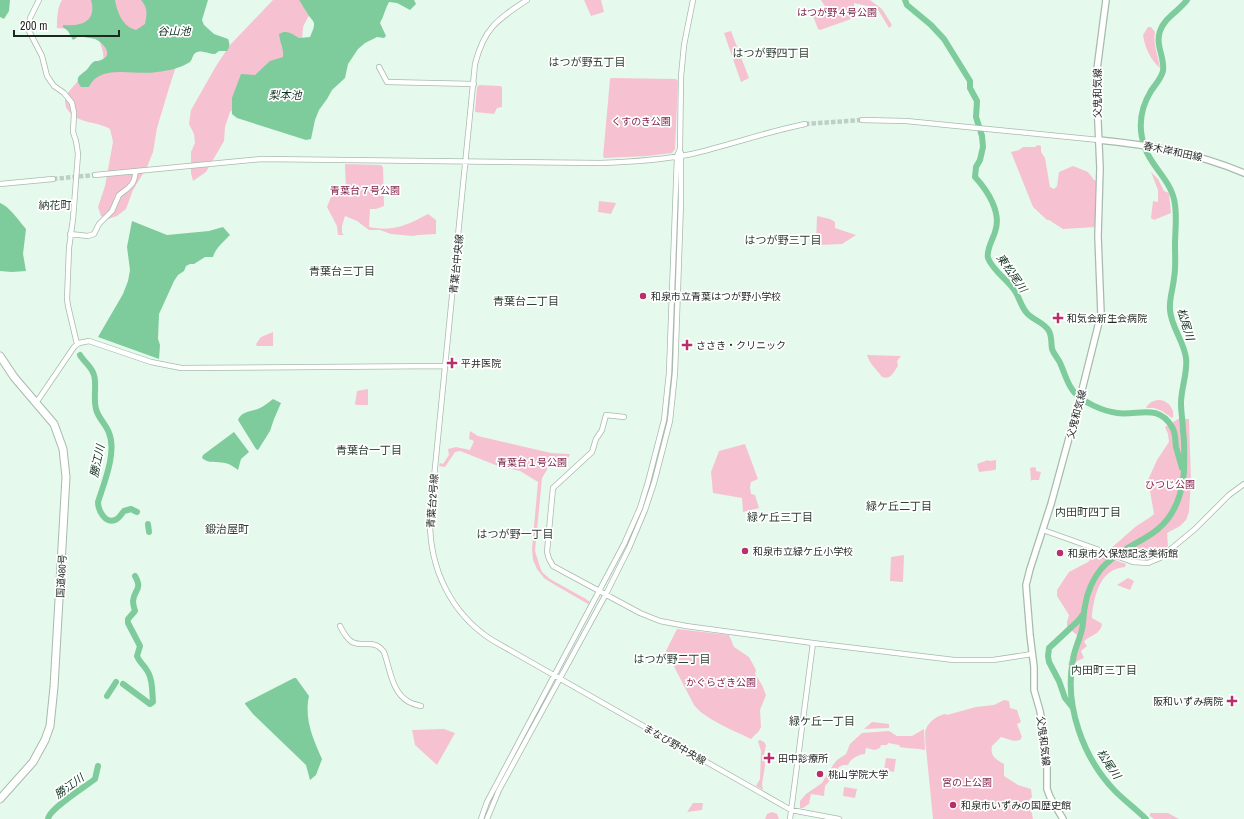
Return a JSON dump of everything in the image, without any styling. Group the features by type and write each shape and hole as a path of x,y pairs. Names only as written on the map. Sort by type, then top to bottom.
{"highway":[{"name":"国道480号","path":"0,356 14,377 54,424 63,449 66,468 53,707 50,726 41,749 33,762 0,799"}],"main road":[{"name":"父鬼和気線","path":"1063,819 1047,789 1047,755 1040,712 1034,690 1034,667 1026,585 1080,397 1101,314 1098,236 1100,168 1096,77 1106,0"},
{"name":"春木岸和田線","path":"1099,140 1126,142 1177,151 1211,160 1244,173"}],"street":[{"path":"39,0 30,18 29,32 42,56 47,76 54,86 68,97 73,109 73,132 76,141 78,160 68,258 68,306 77,344"},
{"name":"青葉台中央線","path":"445,366 475,64 478,53 488,32 501,17 528,0"},
{"path":"487,819 499,790 606,594 629,548 645,510 654,483 670,422 675,374 681,77 684,45 693,0"},
{"path":"379,67 387,82 474,84"},
{"path":"862,120 901,120 1099,140"},
{"path":"95,175 262,159 600,163 644,161 680,156 804,124"},
{"path":"480,819 487,802 600,592 624,544 640,508 648,482 664,420 669,373 680,156"},
{"path":"70,234 88,236 94,234 99,224 112,211 119,195 132,184 136,171"},
{"path":"0,184 53,179"},
{"path":"36,403 77,344 89,341 151,362 181,368 445,366"},
{"name":"青葉台2号線","path":"445,366 430,518 431,548 437,570 447,593 469,622 486,636 554,676 560,678"},
{"path":"624,418 606,415 602,430 596,439 592,452 553,490 547,552 553,566 640,614 667,623 954,660 992,660 1032,654"},
{"path":"1043,530 1141,563 1155,561 1191,532 1229,495 1244,484"},
{"path":"340,626 352,642 374,644 382,649 396,690 409,702 421,706"},
{"path":"790,819 813,643"},
{"name":"まなび野中央線","path":"560,678 791,810 839,819"}],"green space":[{"path":"62,0 205,0 181,51 157,128 153,152 147,167 133,190 126,209 117,216 108,219 101,216 98,207 105,186 113,142 110,129 105,126 81,120 71,114 65,105 65,96 83,75 104,65 103,52 99,39 69,29 57,28 58,10"},
{"path":"273,0 350,0 308,17 303,27 302,39 283,69 230,112 225,127 224,141 206,172 193,181 191,173 191,152 195,143 194,134 189,124 191,110 216,66 230,45"},
{"path":"584,0 601,0 604,12 591,16"},
{"name":"はつが野４号公園","path":"821,0 870,0 882,9 892,25 889,28 877,8 854,3 854,18 820,30 818,29 812,13 826,8"},
{"path":"1148,27 1151,27 1155,32 1155,46 1160,68 1156,65 1148,53 1145,44 1143,35"},
{"path":"731,31 749,78 741,82 724,33"},
{"name":"くすのき公園","path":"611,78 676,79 678,81 675,149 672,153 648,156 603,157"},
{"path":"479,85 502,87 502,107 497,108 494,114 475,112 477,87"},
{"path":"1038,145 1041,146 1041,152 1045,158 1050,187 1054,189 1057,186 1059,172 1073,166 1088,172 1094,180 1097,181 1096,227 1063,229 1047,220 1033,207 1011,152 1019,150 1023,147 1035,147"},
{"name":"青葉台７号公園","path":"345,164 381,165 383,167 384,206 376,209 370,209 369,227 386,229 393,228 428,214 436,220 436,234 413,236 391,234 380,230 369,230 357,221 345,216 342,226 342,233 344,235 338,235 337,226 327,207 331,197 346,192"},
{"path":"1151,172 1158,179 1164,191 1169,193 1171,213 1154,220 1151,218 1153,201 1158,202 1158,190"},
{"path":"599,201 616,203 611,214 598,212"},
{"path":"817,216 830,219 835,222 835,228 856,235 842,244 818,245 816,243"},
{"path":"273,332 273,346 257,346 256,344 261,337"},
{"path":"867,355 901,356 897,361 898,366 893,373 885,378 882,377 869,361"},
{"path":"368,389 368,405 355,404 357,391"},
{"path":"1157,400 1167,402 1169,404 1173,410 1172,418 1162,411 1146,407 1151,402"},
{"name":"ひつじ公園","path":"1178,419 1189,419 1191,481 1189,512 1186,520 1180,526 1167,533 1168,546 1157,556 1156,559 1144,561 1138,560 1108,550 1135,527 1154,514 1148,480 1157,460 1169,442 1165,427"},
{"name":"青葉台１号公園","path":"470,431 478,436 551,453 570,454 563,468 548,468 542,478 535,551 542,572 550,579 586,599 590,602 588,604 544,578 537,569 533,560 532,549 538,482 520,471 498,466 460,451 455,452 445,467 439,466 440,463 443,464 449,455 448,449 456,447 470,450 474,441 469,439"},
{"path":"745,444 758,479 751,482 750,487 751,494 755,495 759,508 743,512 742,498 713,493 711,472 719,451"},
{"path":"988,460 996,460 996,469 979,472 977,464"},
{"path":"1030,468 1036,468 1036,471 1041,472 1039,480 1031,481"},
{"path":"1096,553 1126,564 1125,567 1110,572 1104,577 1097,591 1092,614 1092,618 1102,625 1096,634 1086,639 1084,642 1087,646 1081,651 1084,658 1068,665 1077,635 1067,627 1069,615 1057,596 1057,590 1069,572 1088,562"},
{"path":"904,555 903,582 890,581 891,557"},
{"path":"1128,578 1134,581 1130,590 1117,585"},
{"name":"かぐらざき公園","path":"677,629 729,635 734,647 749,657 756,670 755,674 766,695 760,710 761,727 751,739 712,720 694,705 666,651"},
{"name":"宮の上公園","path":"1004,700 1009,701 1010,708 1017,710 1021,722 1017,724 1022,737 1020,740 1014,741 1001,737 992,746 992,752 996,759 1004,764 1004,776 1018,785 1031,789 1032,797 1029,800 1033,819 933,819 925,738 927,726 934,719 940,716 976,707 994,705"},
{"path":"872,722 889,724 889,728 864,729"},
{"path":"444,729 455,733 437,765 415,745 412,730"},
{"path":"924,729 925,750 903,748 899,745 888,743 887,745 881,745 880,748 875,750 866,748 865,754 855,757 848,765 839,767 825,786 824,796 811,794 809,804 803,808 800,808 800,801 806,794 822,783 837,760 846,754 850,744 862,733 889,731 897,736 912,736"},
{"path":"760,740 766,745 762,784 763,790 756,786 760,779 761,751 758,741"},
{"path":"886,758 896,759 894,772 884,770"},
{"path":"844,787 857,789 855,798 843,796"},
{"path":"693,803 703,803 702,810 687,812"},
{"path":"772,812 777,814 779,819 765,819 767,814"},
{"path":"1150,813 1168,813 1179,819 1154,819 1150,816"}],"water":[{"path":"0,0 10,0 9,11 4,19 0,17"},
{"name":"谷山池","path":"91,0 115,0 121,18 128,26 136,30 145,24 146,20 146,8 141,0 208,0 202,20 204,25 214,34 228,39 229,48 227,51 219,51 215,54 201,51 197,52 194,54 190,62 161,72 119,72 101,75 94,80 89,87 81,87 78,82 78,77 86,71 93,62 105,58 107,53 105,47 93,38 79,36 73,40 63,25 82,24 90,18 92,13"},
{"name":"梨本池","path":"299,0 414,0 416,4 410,10 397,3 389,2 380,23 386,36 384,38 377,37 365,43 358,49 348,64 345,78 332,90 319,110 311,139 306,140 237,118 232,114 232,98 241,74 255,75 270,61 283,57 279,34 287,32 299,38 310,37 314,27 314,22"},
{"path":"0,203 11,211 26,229 23,254 26,271 0,271"},
{"path":"132,221 167,235 209,231 223,227 230,235 218,248 213,257 205,257 194,264 186,266 184,271 178,275 174,281 159,314 159,359 98,337 123,294 128,281 130,270 127,247"},
{"path":"273,399 281,403 270,431 258,450 238,420 244,413 260,408"},
{"path":"234,432 249,452 241,459 238,470 227,463 210,462 202,458 203,455"},
{"path":"296,678 309,696 308,713 310,729 322,759 316,775 310,780 306,765 253,714 245,704"}],"waterway":[{"name":"東松尾川","path":"905,0 907,5 931,25 944,39 970,81 970,88 977,101 976,117 982,136 983,147 980,160 976,167 975,177 989,196 997,217 997,225 988,252 990,263 1015,291 1026,312 1044,325 1049,331 1052,349 1074,392 1088,403 1112,412 1147,412 1160,415 1173,429 1182,468"},
{"name":"松尾川","path":"1146,819 1115,791 1104,778 1085,747 1074,713 1071,695 1071,677 1074,656 1083,626 1086,601 1095,577 1113,558 1151,535 1164,523 1177,504 1183,480 1184,446 1181,403 1186,369 1186,358 1183,346 1171,316 1170,306 1175,270 1175,205 1170,189 1152,162 1145,148 1141,134 1141,119 1147,98 1163,71 1163,61 1159,47 1160,31 1165,22 1187,0"},
{"name":"勝江川","path":"80,355 93,372 95,379 96,409 98,415 108,430 112,449 109,468 98,502 99,509 103,516 111,521 118,518 124,511 131,509 137,512"},
{"name":"勝江川","path":"148,524 149,532"},
{"name":"勝江川","path":"123,684 150,704 153,702 150,677 137,656 140,646 128,623 128,619 135,611 133,601 138,587 135,576"},
{"name":"松尾川","path":"1073,708 1065,698 1059,681 1049,662 1048,656 1049,648 1078,621 1084,613"},
{"name":"勝江川","path":"107,696 116,682"},
{"name":"勝江川","path":"48,819 54,810 61,804 95,779 98,766"}],"tunnel":[{"path":"805,124 862,120"},
{"path":"53,179 95,175"}],"place":[{"name":"和泉市立青葉はつが野小学校","path":"643,296"},
{"name":"和気会新生会病院","path":"1058,318"},
{"name":"ささき・クリニック","path":"687,345"},
{"name":"平井医院","path":"452,363"},
{"name":"和泉市立緑ケ丘小学校","path":"745,551"},
{"name":"和泉市久保惣記念美術館","path":"1060,553"},
{"name":"阪和いずみ病院","path":"1232,701"},
{"name":"田中診療所","path":"769,758"},
{"name":"桃山学院大学","path":"820,774"},
{"name":"和泉市いずみの国歴史館","path":"953,805"}],"district":[{"name":"はつが野四丁目","path":"771,53"},
{"name":"はつが野五丁目","path":"587,62"},
{"name":"納花町","path":"55,205"},
{"name":"はつが野三丁目","path":"783,240"},
{"name":"青葉台三丁目","path":"342,271"},
{"name":"青葉台二丁目","path":"526,301"},
{"name":"青葉台一丁目","path":"369,450"},
{"name":"緑ケ丘二丁目","path":"899,506"},
{"name":"内田町四丁目","path":"1088,512"},
{"name":"緑ケ丘三丁目","path":"780,517"},
{"name":"鍛治屋町","path":"227,529"},
{"name":"はつが野一丁目","path":"515,534"},
{"name":"はつが野二丁目","path":"672,659"},
{"name":"内田町三丁目","path":"1104,670"},
{"name":"緑ケ丘一丁目","path":"822,721"}]}
